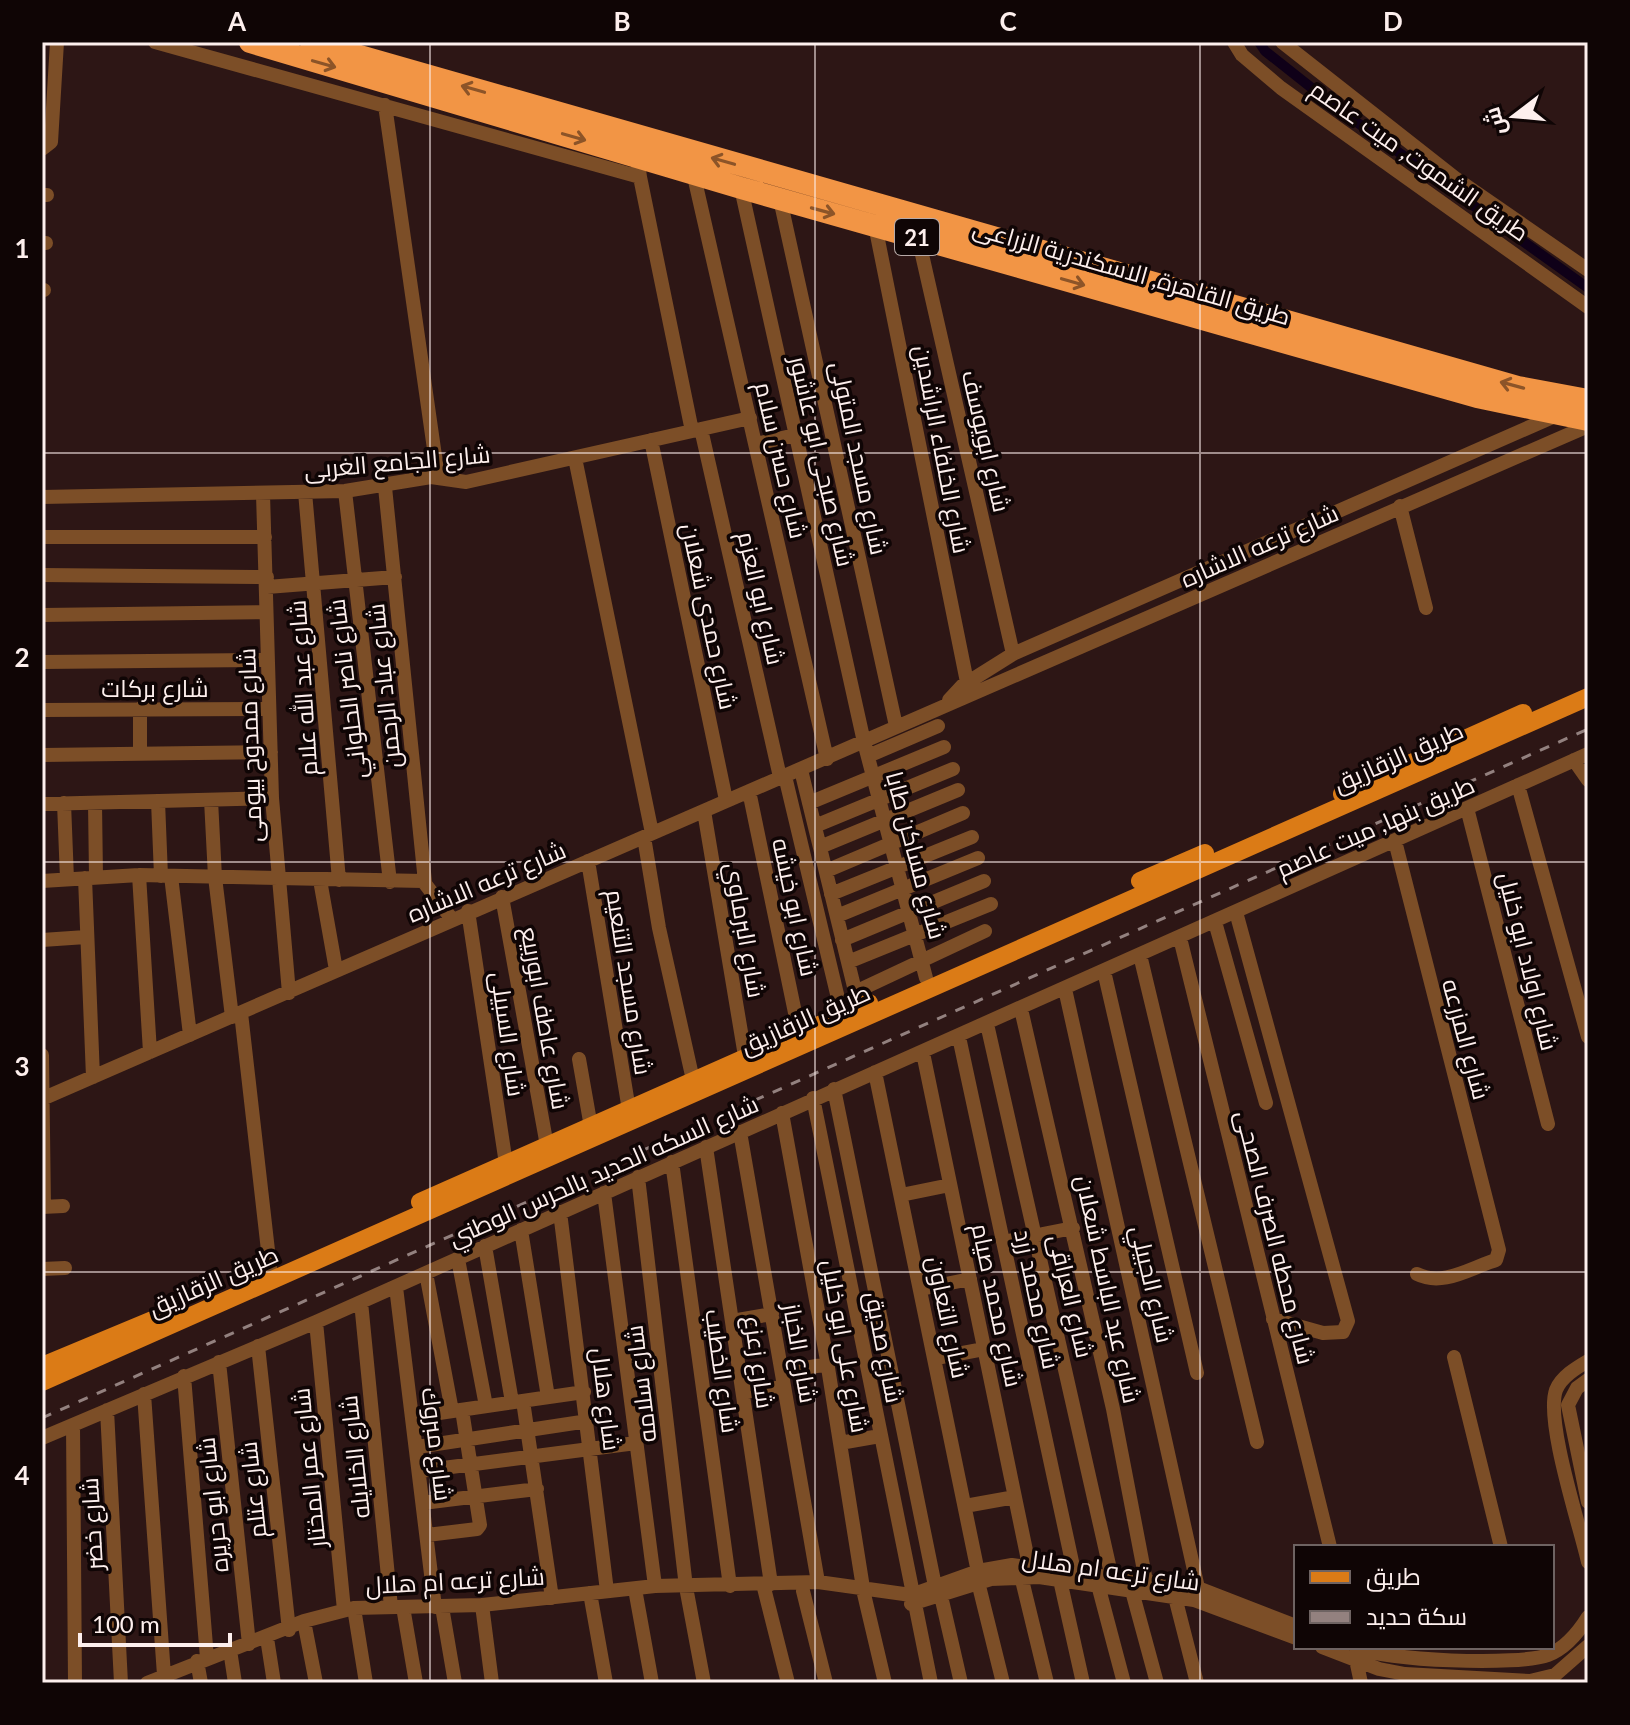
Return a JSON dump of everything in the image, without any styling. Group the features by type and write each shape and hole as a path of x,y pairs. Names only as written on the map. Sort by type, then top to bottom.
{"highway":[{"name":"طريق القاهرة, الاسكندرية الزراعى","path":"250,42 639,166 693,172 1477,397 1588,423"},
{"name":"طريق القاهرة, الاسكندرية الزراعى","path":"311,42 1518,387 1588,400"}],"main road":[{"name":"طريق الزقازيق","path":"42,1366 270,1268 337,1245 506,1164 799,1032 1061,928 1433,760 1588,684"},
{"name":"طريق الزقازيق","path":"42,1382 846,1012 924,970 1588,697"}],"street":[{"path":"47,145 57,42"},
{"path":"155,42 385,105 639,166"},
{"name":"طريق الشموت, ميت عاصم","path":"1234,42 1247,61 1281,88 1588,307"},
{"name":"طريق الشموت, ميت عاصم","path":"1282,42 1455,178 1588,270"},
{"path":"385,105 438,477"},
{"name":"شارع ابو العزم","path":"639,166 696,430 782,777 846,1012"},
{"name":"شارع حسن سلام","path":"693,172 827,759"},
{"name":"شارع صبحى ابو عاشور","path":"741,188 866,749"},
{"name":"شارع مسجد المتولى","path":"780,199 896,726"},
{"name":"شارع الخلفاء الراشدين","path":"875,225 967,682"},
{"name":"شارع ابويوسف","path":"918,237 1013,654"},
{"name":"شارع ترعه الاشاره","path":"947,703 967,682 1013,654 1557,415"},
{"name":"شارع الجامع الغربى","path":"42,497 345,491 438,477 466,482 750,418"},
{"name":"شارع ترعه الاشاره","path":"43,1099 726,800 827,759 866,749 896,726 1588,423"},
{"path":"756,444 795,435"},
{"name":"شارع حمدى شعلان","path":"651,440 726,800"},
{"path":"575,458 648,835 659,928 693,1080"},
{"name":"شارع عباد الرحمن","path":"385,487 425,882"},
{"name":"شارع ناصر الحلواني","path":"345,491 390,882"},
{"name":"شارع عبد الله علام","path":"305,492 316,584 339,880"},
{"name":"شارع ممدوح بيومى","path":"263,494 272,798 289,993"},
{"path":"1400,506 1426,608"},
{"path":"42,537 265,537"},
{"path":"42,575 316,584 395,577"},
{"path":"42,615 266,612"},
{"path":"42,662 267,660"},
{"path":"140,709 140,754"},
{"name":"شارع بركات","path":"42,710 268,709"},
{"path":"866,749 938,726"},
{"path":"809,803 944,747"},
{"name":"شارع مساكن طابا","path":"866,749 924,970"},
{"path":"42,755 271,752"},
{"path":"1581,757 1588,780"},
{"name":"طريق بنها, ميت عاصم","path":"1180,938 1581,757"},
{"path":"815,826 953,769"},
{"path":"801,770 848,962 846,1012"},
{"path":"1518,785 1588,1037"},
{"path":"820,847 958,790"},
{"name":"شارع ابو خيشه","path":"749,791 799,1032"},
{"path":"42,804 272,798"},
{"path":"211,800 215,877 270,1268"},
{"path":"158,801 190,1035"},
{"path":"64,803 67,879"},
{"path":"93,1077 86,937 95,803"},
{"name":"شارع اولاد ابو خليل","path":"1467,808 1548,1124"},
{"name":"شارع البرماوي","path":"704,811 745,1056"},
{"path":"826,871 963,813"},
{"path":"831,894 972,837"},
{"name":"شارع المزرعه","path":"1395,841 1498,1247 1496,1260 1447,1278 1428,1280 1417,1274"},
{"path":"837,916 978,858"},
{"name":"شارع مسجد التنعيم","path":"588,861 629,1110"},
{"path":"42,881 139,875 425,882 451,918"},
{"path":"139,875 150,1052"},
{"path":"320,880 336,970"},
{"path":"842,940 984,881"},
{"name":"شارع عاطف ابوربيع","path":"502,897 547,1146"},
{"path":"848,962 991,904"},
{"name":"شارع السبيلى","path":"468,911 506,1164"},
{"path":"1236,912 1348,1321 1343,1332 1330,1334 1273,1319"},
{"path":"1215,922 1266,1103"},
{"path":"924,970 985,931"},
{"path":"42,940 86,937"},
{"name":"شارع محطه الصرف الصحى","path":"1180,938 1330,1545"},
{"name":"شارع السكه الحديد بالحرس الوطني","path":"42,1438 396,1287 813,1098 923,1053 1180,938"},
{"path":"1140,955 1257,1442"},
{"path":"1104,971 1197,1373"},
{"name":"شارع الجبيلي","path":"1065,989 1198,1588"},
{"name":"شارع عبد الباسط شعلان","path":"1021,1009 1113,1409 1146,1581"},
{"name":"شارع العراقى","path":"987,1024 1036,1235 1124,1683"},
{"name":"شارع محمد زرد","path":"959,1037 1074,1571"},
{"name":"شارع محمد صيام","path":"923,1053 1015,1497 1025,1571 1047,1683"},
{"path":"42,1055 43,1207 63,1206"},
{"path":"579,1059 591,1127"},
{"name":"شارع التعاون","path":"875,1072 1003,1683"},
{"path":"834,1089 923,1527 961,1683"},
{"name":"شارع صديق","path":"813,1098 931,1683"},
{"name":"شارع على ابو خليل","path":"782,1113 828,1364 863,1590 885,1683"},
{"name":"شارع الخباز","path":"740,1132 818,1582"},
{"name":"شارع زعزع","path":"706,1147 788,1683"},
{"name":"شارع الخطيب","path":"672,1162 730,1586"},
{"name":"شارع سلامه","path":"638,1177 686,1587 704,1683"},
{"path":"901,1195 950,1185"},
{"path":"604,1193 655,1586"},
{"path":"836,1214 859,1209"},
{"name":"شارع هلال","path":"560,1212 607,1591"},
{"path":"1003,1242 1073,1228"},
{"path":"521,1230 548,1397"},
{"path":"485,1246 518,1402 528,1429 552,1598"},
{"path":"458,1259 486,1406"},
{"path":"42,1269 65,1268"},
{"path":"426,1273 457,1410 468,1438 478,1496 479,1528 427,1535"},
{"path":"921,1289 970,1279"},
{"name":"شارع مبروك","path":"396,1287 427,1535 455,1683"},
{"name":"شارع الخلايله","path":"361,1302 397,1607 416,1683"},
{"path":"732,1321 772,1314"},
{"name":"شارع عمر المختار","path":"316,1322 349,1609 366,1683"},
{"name":"شارع عتلم","path":"258,1346 289,1630"},
{"path":"936,1358 984,1349"},
{"path":"1454,1357 1501,1545"},
{"path":"1588,1361 1557,1387 1554,1401 1559,1440 1588,1562"},
{"name":"شارع ابو حريره","path":"219,1362 249,1644"},
{"path":"743,1392 828,1364"},
{"path":"184,1376 201,1683"},
{"path":"1588,1380 1570,1397 1568,1416 1588,1502"},
{"path":"412,1417 584,1392"},
{"path":"144,1394 167,1677"},
{"name":"شارع خضر","path":"107,1410 121,1683"},
{"path":"417,1447 588,1421"},
{"path":"73,1425 75,1683"},
{"path":"840,1443 880,1436"},
{"path":"420,1471 636,1443"},
{"path":"885,1460 909,1455"},
{"path":"423,1503 537,1489"},
{"path":"965,1506 1015,1497"},
{"path":"900,1531 923,1527"},
{"name":"شارع ترعه ام هلال","path":"1025,1571 1060,1580 1146,1581 1198,1588 1294,1625"},
{"name":"شارع ترعه ام هلال","path":"147,1683 167,1677 202,1659 289,1630 304,1621 349,1609 482,1605 655,1586 818,1582 912,1599 979,1578 1025,1571 1074,1571 1132,1591 1221,1608 1294,1637"},
{"path":"1060,1580 1083,1683"},
{"name":"شارع ترعه ام هلال","path":"771,1584 803,1591 863,1590"},
{"path":"635,1589 652,1683"},
{"path":"803,1591 826,1683"},
{"path":"1132,1591 1157,1683"},
{"path":"590,1593 606,1683"},
{"path":"1175,1597 1197,1683"},
{"path":"482,1605 492,1683"},
{"path":"1355,1651 1404,1659 1559,1649 1588,1617"},
{"path":"304,1621 316,1683"},
{"path":"267,1638 274,1683"},
{"path":"1355,1651 1379,1669 1423,1677 1530,1681 1555,1675 1588,1646"},
{"path":"230,1650 235,1683"},
{"path":"1355,1651 1361,1683"}],"waterway":[{"path":"1259,42 1265,51 1337,108 1588,288"}],"railway":[{"path":"42,1418 1588,729"}]}
